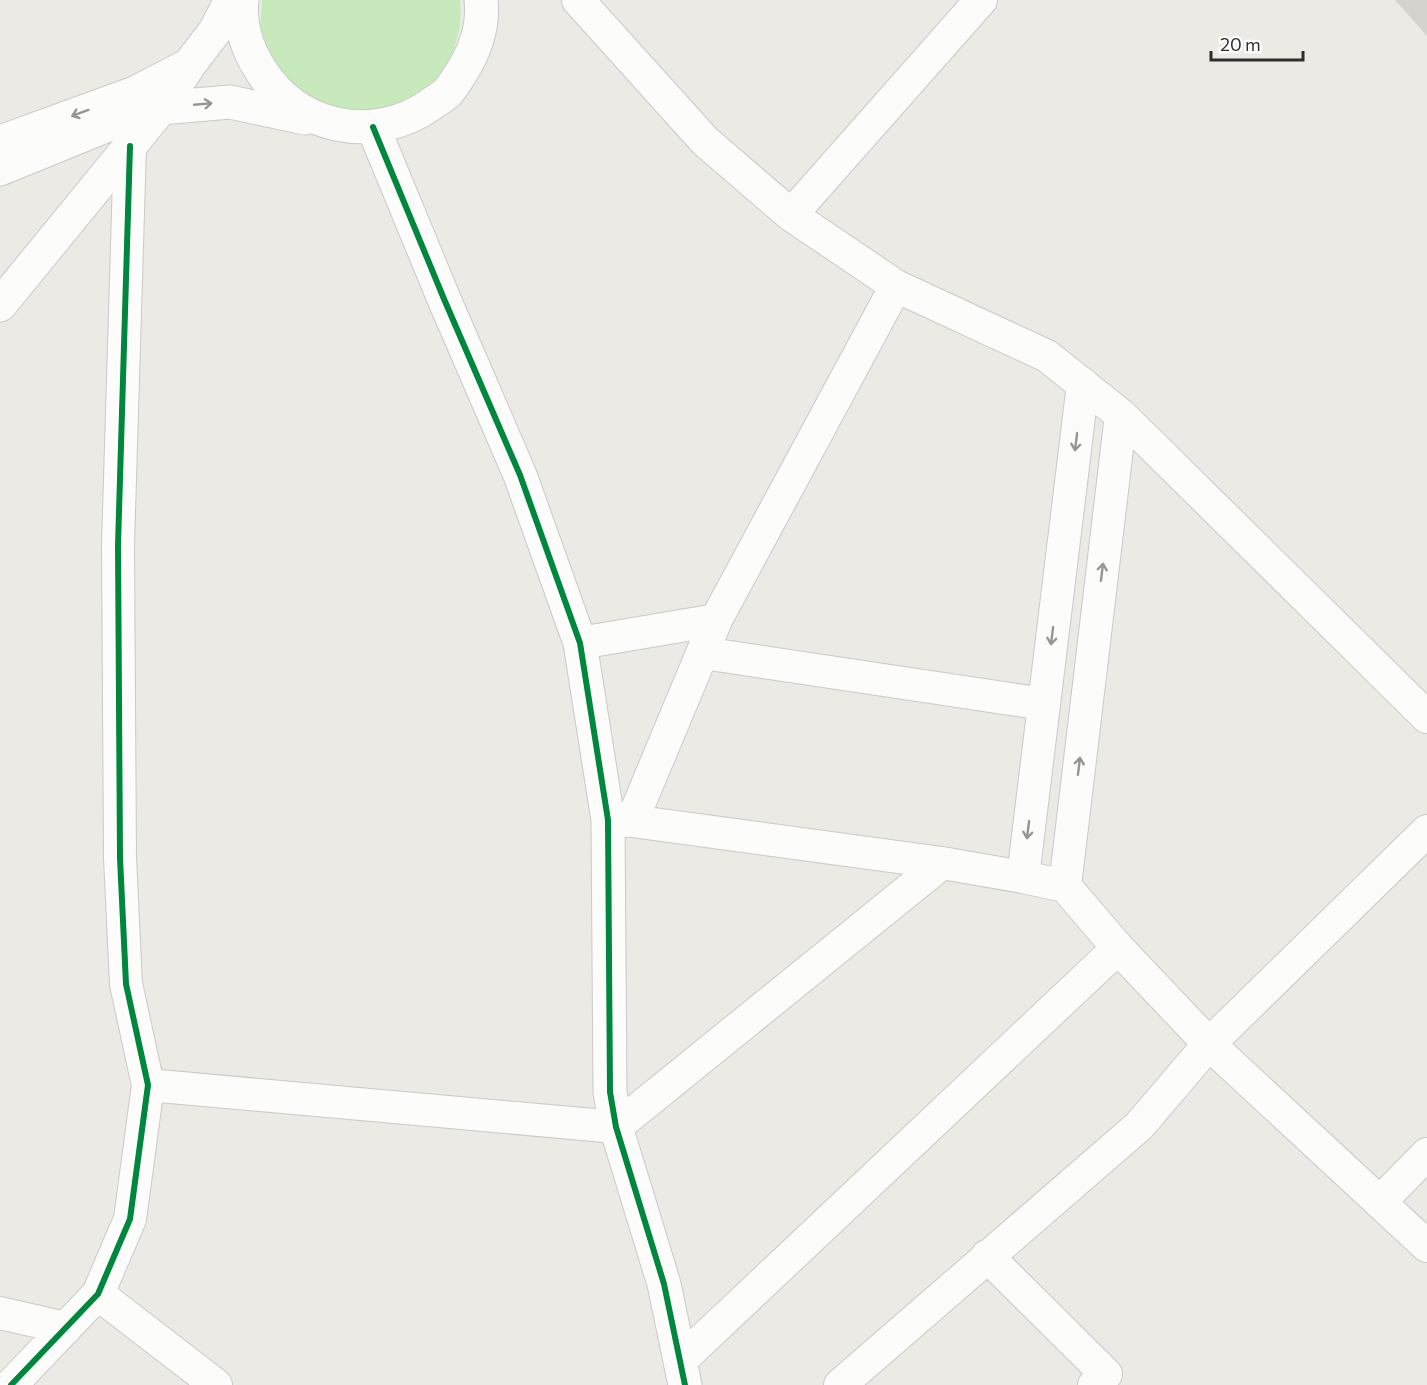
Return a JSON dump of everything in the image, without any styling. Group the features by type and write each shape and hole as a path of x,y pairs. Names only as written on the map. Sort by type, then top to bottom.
{"street":[{"path":"0,306 161,108 189,65 216,31 231,0"},
{"path":"242,0 240,12 249,51 270,86 301,112 339,126"},
{"path":"0,169 125,118 161,108 230,102 339,126 373,128 414,116 448,92 472,57 483,17 481,0"},
{"path":"578,0 705,141 792,214 896,286 1047,356 1120,415 1427,717"},
{"path":"792,214 981,0"},
{"path":"0,142 135,93 189,65"},
{"path":"373,128 520,475 580,643 620,820 610,1092 616,1127 664,1284 682,1373"},
{"path":"11,1385 98,1294 130,1219 148,1085 126,984 120,858 118,545 130,146"},
{"path":"620,820 703,653 716,620 896,286"},
{"path":"1023,877 1083,384"},
{"path":"1065,886 1120,415"},
{"path":"580,643 716,620"},
{"path":"703,653 1044,704"},
{"path":"620,820 942,863 1065,886 1118,948 1209,1044 1427,1246"},
{"path":"840,1385 1139,1126 1209,1044 1427,831"},
{"path":"148,1085 616,1127 942,863"},
{"path":"682,1373 1118,948"},
{"path":"1380,1202 1427,1154"},
{"path":"987,1256 1106,1381"},
{"path":"98,1294 216,1385"},
{"path":"0,1313 66,1328"}],"green space":[{"path":"262,0 460,0 458,37 442,71 417,97 382,112 360,114 340,112 304,95 276,66 261,27"}],"building":[{"path":"1395,0 1427,0 1427,36"}],"cycle path":[{"path":"373,127 520,475 580,643 608,820 610,1092 616,1127 664,1284 685,1385"},
{"path":"11,1385 98,1294 130,1219 148,1085 126,984 120,858 118,545 130,146"}]}
